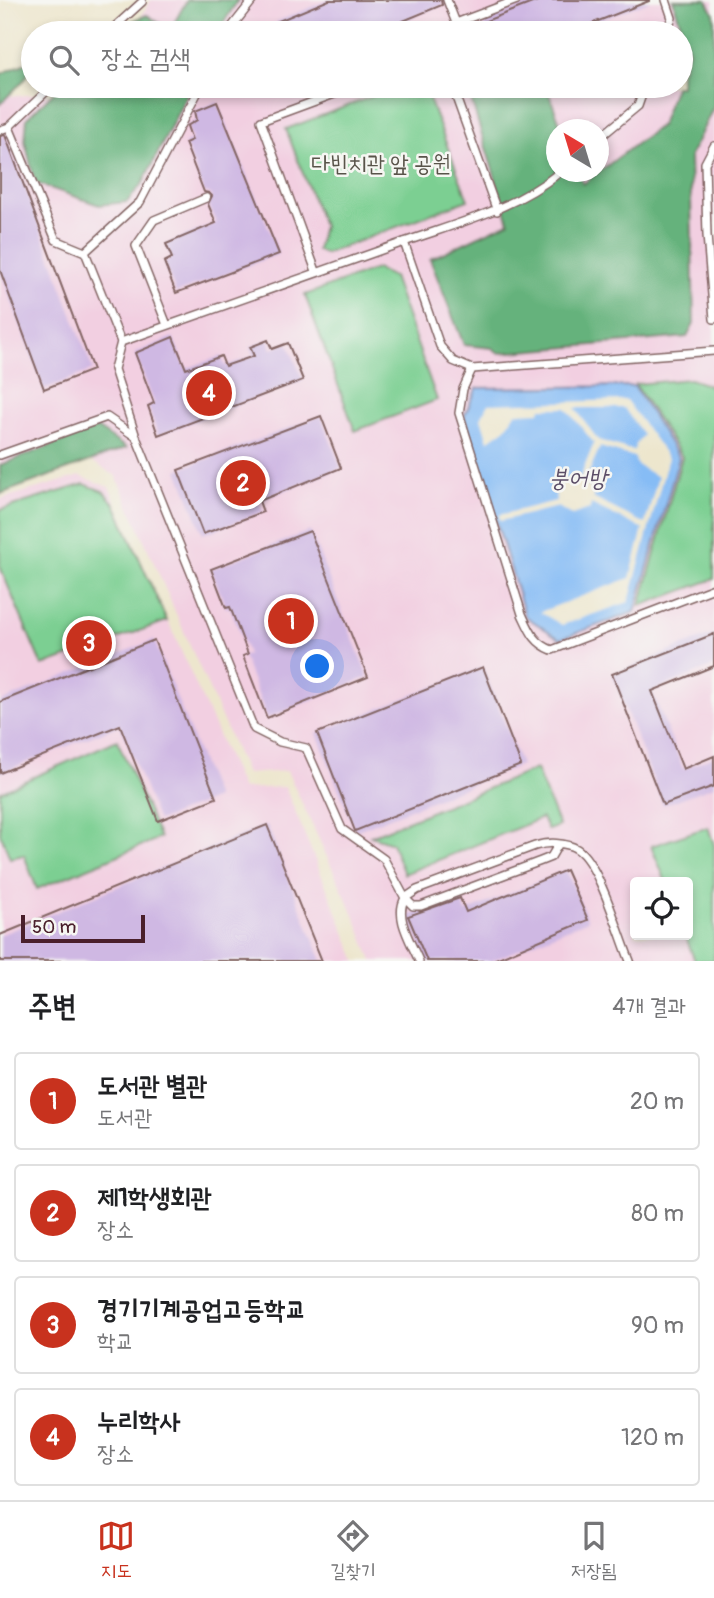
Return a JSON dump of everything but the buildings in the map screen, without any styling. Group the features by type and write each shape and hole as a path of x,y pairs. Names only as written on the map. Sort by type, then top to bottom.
{"lane":[{"path":"236,21 253,0"},
{"path":"447,0 455,21"},
{"path":"461,21 517,0"},
{"path":"666,0 671,21"},
{"path":"121,21 142,2"},
{"path":"0,130 9,127 39,98"},
{"path":"85,252 139,202 195,98"},
{"path":"316,271 261,121 323,98"},
{"path":"456,98 498,211"},
{"path":"609,130 638,106 641,98"},
{"path":"9,127 56,240 85,252 121,342 114,369 136,437 254,729 280,742 306,748 342,829 384,859 405,898 413,906 421,906 551,857 558,845"},
{"path":"714,146 705,163 707,235 714,319"},
{"path":"121,342 316,271 498,211 548,182"},
{"path":"167,326 135,246 154,220 206,198"},
{"path":"404,242 440,346 453,361 472,369 714,351"},
{"path":"472,369 463,389 459,413 522,614 532,637 552,650 714,588"},
{"path":"0,455 107,417 136,437"},
{"path":"419,961 402,921 400,906 405,898 417,890 535,846 551,843 578,849 594,870 630,961"}],"shaded area":[{"path":"151,0 714,0 714,961 372,961 354,915 287,771 246,774 116,476 73,450 0,472 0,96 693,98 693,21 138,21"},
{"path":"80,476 109,487 242,789 285,787 357,961 0,961 0,499"}],"green space":[{"path":"187,0 238,0 225,21 175,21"},
{"path":"673,0 707,0 714,14 714,106 690,156 694,324 687,337 499,353 492,348 464,345 430,259 509,222 470,98 550,98 558,119 546,119 546,182 609,182 609,164 661,125 671,98 693,98 693,21 680,21"},
{"path":"147,15 156,21 132,21"},
{"path":"21,65 21,83 0,104 0,74"},
{"path":"48,98 185,98 143,183 127,202 99,205 35,183 25,141 27,118"},
{"name":"다빈치관 앞 공원","path":"368,98 429,98 468,200 325,254 317,250 323,226 286,129"},
{"path":"376,269 393,277 437,400 355,431 305,295"},
{"path":"690,379 714,387 714,579 640,606 682,457 635,384"},
{"path":"97,428 126,448 0,494 0,465"},
{"path":"84,484 103,491 115,504 167,621 42,666 0,567 0,510"},
{"path":"117,740 160,838 37,889 24,855 10,858 0,833 0,792"},
{"path":"536,769 559,826 548,830 542,818 404,874 392,843 371,836"},
{"path":"708,827 714,845 714,961 695,961 687,940 693,940 693,877 664,877 651,846"}],"water":[{"name":"붕어방","path":"634,386 679,458 635,612 560,639 525,616 464,416 477,388"}],"pier":[{"path":"626,400 668,458 629,602 562,625 540,612 630,578 643,529 591,504 590,509 572,515 558,507 500,521 499,515 556,501 555,489 567,478 580,478 594,443 566,408 541,408 540,412 516,413 506,428 488,441 481,418 488,404","holes":["575,408 624,408 643,435 634,451 598,440","600,447 634,457 637,465 658,477 645,524 593,498 594,492 585,481"]}],"place":[{"name":"누리학사","path":"209,393"},
{"name":"제1학생회관","path":"243,483"},
{"name":"도서관 별관","path":"291,621"},
{"name":"경기기계공업고등학교","path":"89,643"}]}
